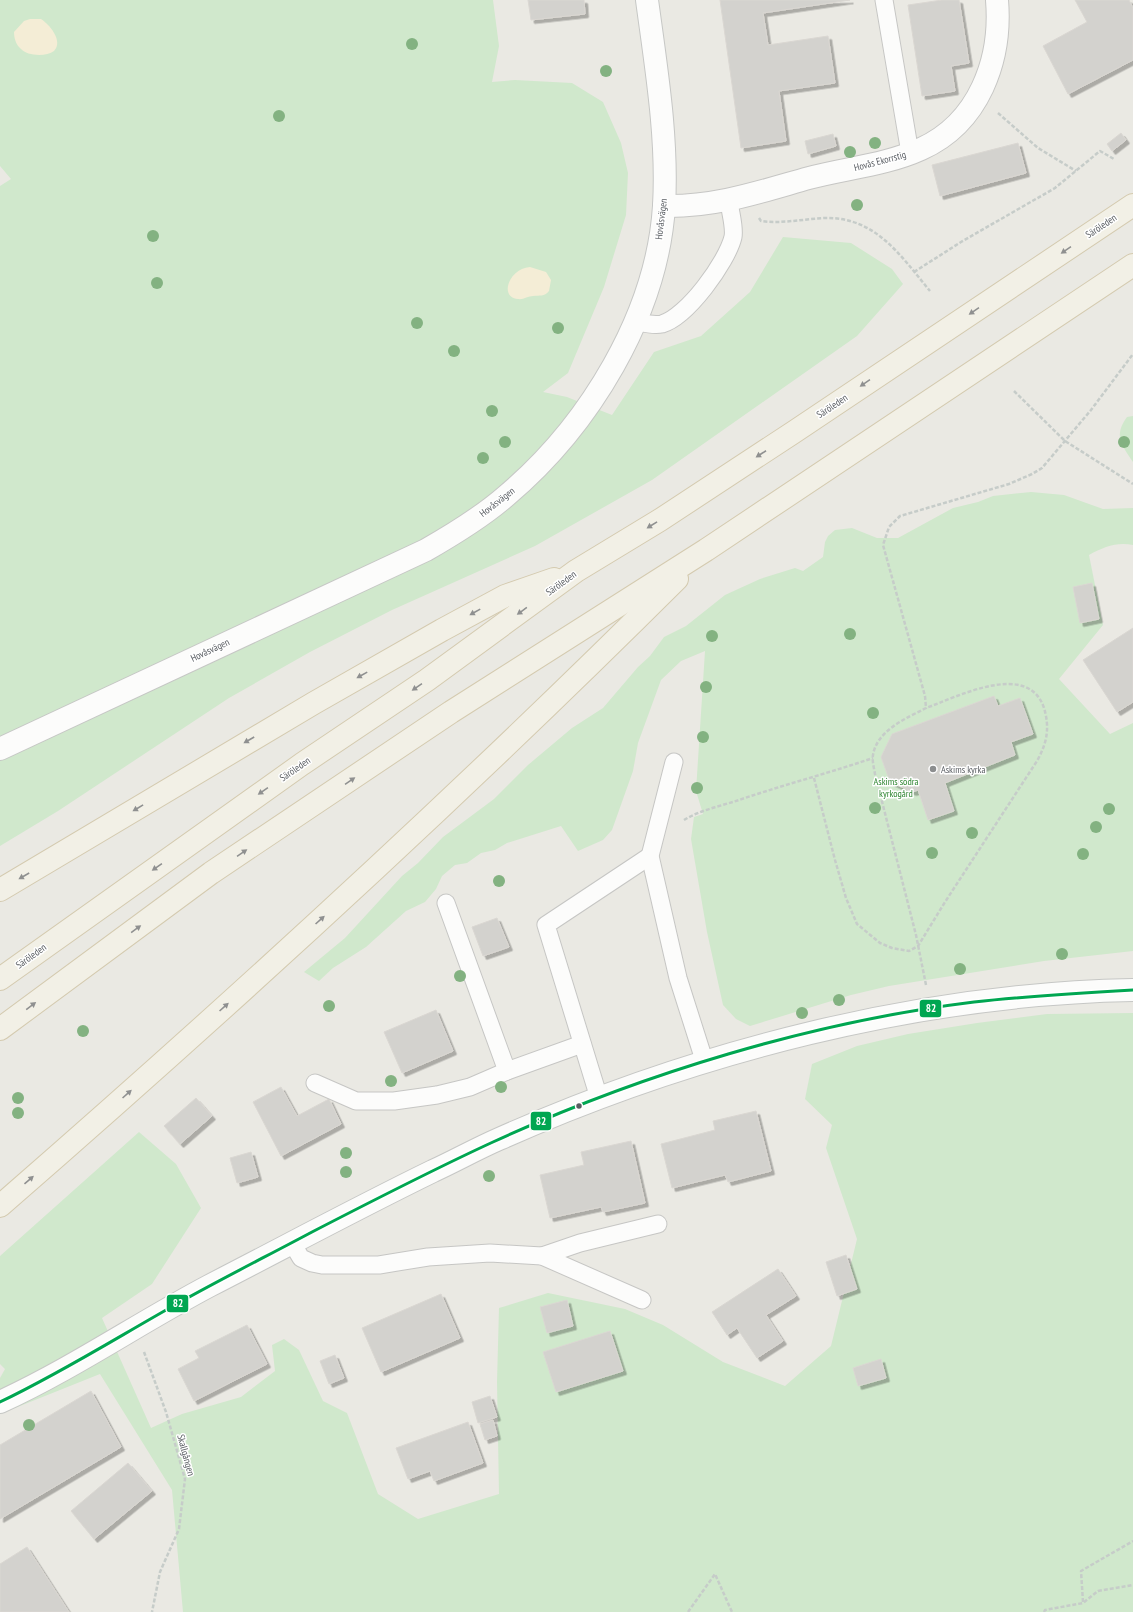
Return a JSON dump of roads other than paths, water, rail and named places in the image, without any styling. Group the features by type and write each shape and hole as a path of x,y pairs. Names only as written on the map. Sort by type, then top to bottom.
{"main road":[{"name":"Säröleden","path":"0,979 302,764 427,680 576,571 660,520 794,432 1133,205"},
{"path":"0,1029 211,873 451,712 706,550 1133,265"},
{"path":"0,1206 106,1114 410,838 706,550"},
{"path":"0,890 294,714 442,630 505,596 576,571"}],"street":[{"name":"Hovåsvägen","path":"0,749 419,553 458,531 506,496 573,428 604,384 634,321 652,273 664,206 663,137 647,0"},
{"name":"Hovås Ekorrstig","path":"664,206 709,205 739,198 910,153 944,136 964,119 979,96 987,80 994,52 998,15 997,0"},
{"path":"0,1402 40,1382 135,1327 292,1243 498,1139 599,1098 664,1074 781,1040 847,1024 987,1001 1038,995 1133,990"}],"lane":[{"path":"884,0 910,153"},
{"path":"634,321 652,325 663,323 687,308 711,280 728,251 733,236 739,198"},
{"path":"674,762 650,856 678,978 705,1063"},
{"path":"599,1098 546,925 650,856"},
{"path":"446,903 506,1071"},
{"path":"316,1083 356,1101 394,1101 437,1095 470,1087 506,1071 582,1044"},
{"path":"542,1256 580,1243 658,1224"},
{"path":"292,1243 301,1258 312,1263 322,1265 379,1265 428,1257 490,1253 542,1256 642,1300"}],"place":[{"name":"Askims kyrka","path":"933,769"}],"park label":[{"name":"Askims södra kyrkogård","path":"896,786"}]}
